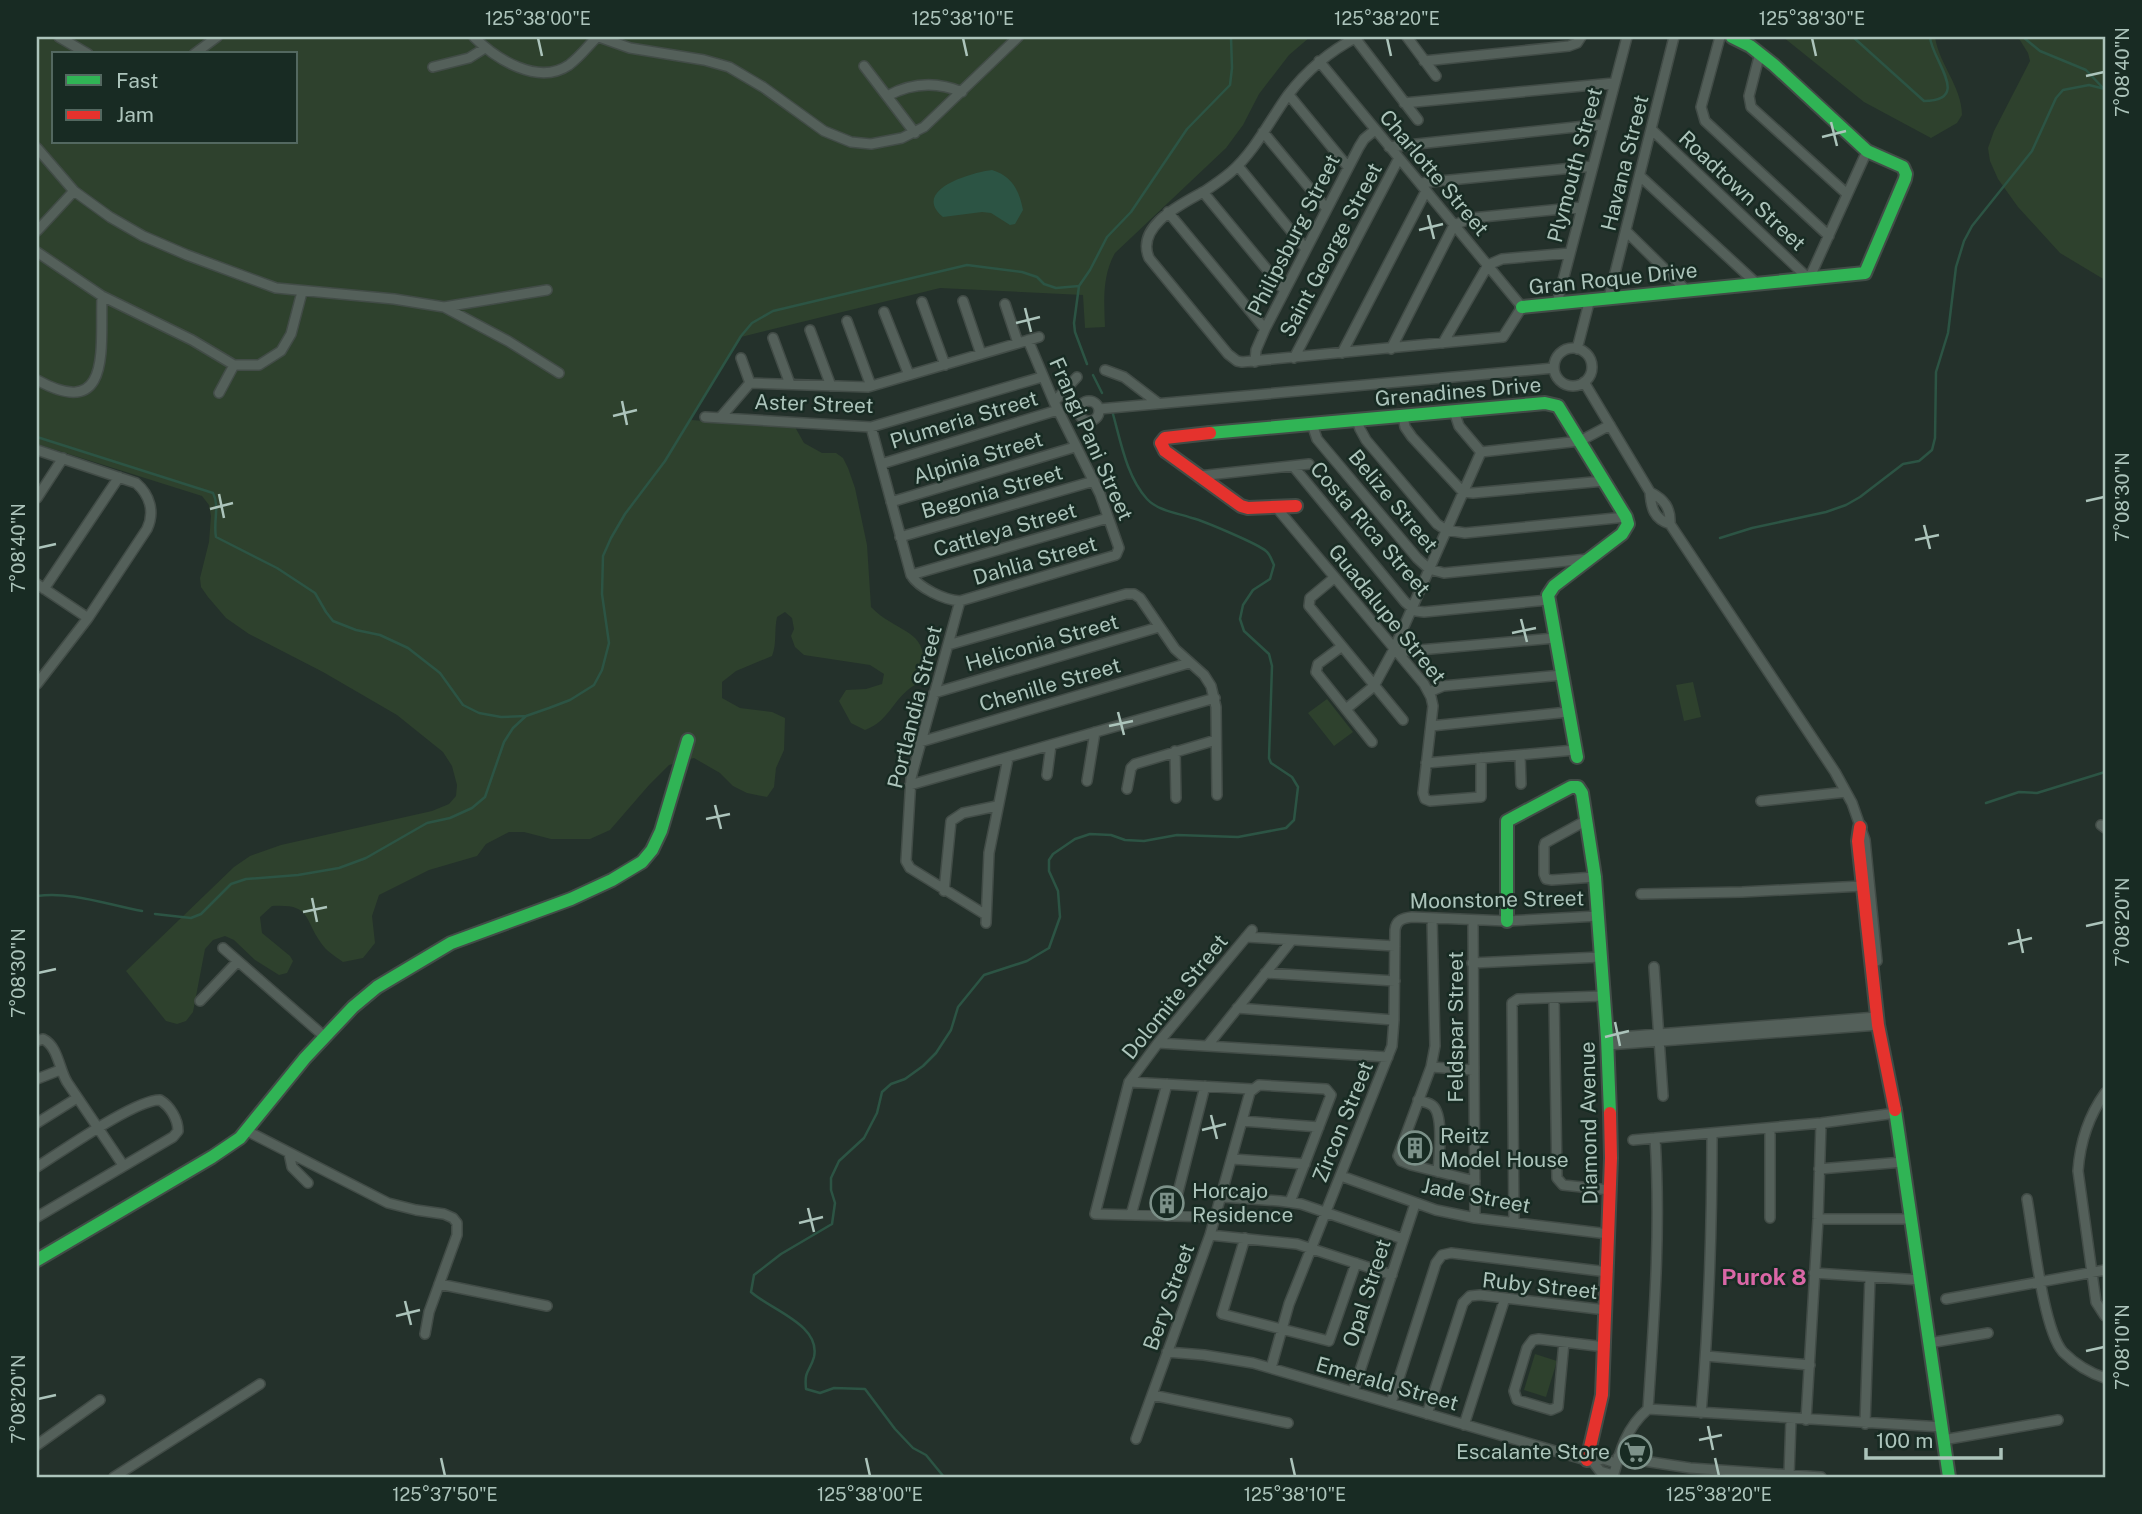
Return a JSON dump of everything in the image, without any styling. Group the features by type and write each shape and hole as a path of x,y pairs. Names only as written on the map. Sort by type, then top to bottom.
{"street":[{"path":"59,37 85,52"},
{"path":"197,52 217,37"},
{"path":"474,37 485,48 513,65 533,71 546,72 568,65 598,37 639,50 704,60 730,67 763,87 810,123 835,137 871,144 889,142 915,133 1018,37"},
{"path":"1255,362 1237,361 1228,354 1149,258 1146,248 1153,228 1168,212 1203,192 1238,166 1289,95 1319,61 1356,37 1418,120"},
{"path":"1407,37 1436,76"},
{"path":"1424,61 1569,46 1577,43 1581,37"},
{"name":"Plymouth Street","path":"1558,303 1626,37"},
{"name":"Havana Street","path":"1609,297 1674,37"},
{"path":"1720,37 1701,107 1704,121 1829,236"},
{"path":"1732,37 1760,53 1867,151 1809,279"},
{"path":"433,67 469,58 485,48"},
{"path":"1760,53 1749,96 1751,107 1847,194"},
{"name":"Charlotte Street","path":"1319,61 1522,307"},
{"path":"864,66 915,133"},
{"path":"1404,103 1615,83"},
{"path":"887,96 897,90 922,84 951,87 961,92"},
{"path":"1289,95 1348,167"},
{"path":"1389,146 1604,124"},
{"name":"Roadtown Street","path":"1651,129 1809,279"},
{"name":"Philipsburg Street","path":"1255,362 1256,350 1265,329 1305,248 1364,139 1375,130"},
{"path":"1264,132 1326,208"},
{"path":"37,148 74,191 110,217 154,241 276,288 394,299 444,307 547,290"},
{"name":"Gran Roque Drive","path":"1255,362 1503,337 1522,307 1865,273 1906,174 1899,164 1867,151"},
{"name":"Saint George Street","path":"1294,358 1399,158"},
{"path":"1238,166 1305,248"},
{"path":"1342,353 1423,187 1593,166"},
{"path":"1640,176 1756,283"},
{"path":"37,231 74,191"},
{"path":"1203,192 1284,290"},
{"path":"1391,349 1454,225 1472,218 1582,207"},
{"path":"1168,212 1265,329"},
{"path":"1626,231 1686,290"},
{"path":"37,252 102,296 192,340 234,365 259,365 281,351 290,334 302,292"},
{"path":"1443,344 1488,265 1502,259 1570,253"},
{"path":"37,380 63,391 79,393 88,389 97,376 100,359 102,296"},
{"path":"1577,349 1590,299"},
{"path":"963,301 981,354"},
{"path":"922,303 945,365"},
{"name":"Frangi Pani Street","path":"1005,304 1094,481 1119,548 1118,553"},
{"path":"444,307 508,341 559,373"},
{"path":"884,312 909,375"},
{"path":"847,321 871,386"},
{"path":"810,330 831,386"},
{"path":"750,383 861,388 1039,337"},
{"path":"774,338 790,384"},
{"path":"1577,349 1584,352 1591,363 1589,376 1576,386 1564,384 1556,375 1555,360 1562,352 1577,349"},
{"path":"741,358 750,383"},
{"path":"219,393 234,365"},
{"path":"1062,421 1078,414 1086,421 1093,421 1098,416 1099,409 1554,368"},
{"path":"1105,370 1124,377 1158,403"},
{"name":"Aster Street","path":"705,417 871,427 1042,377"},
{"path":"1056,406 1077,377"},
{"path":"1584,382 1650,492 1666,504 1670,512 1670,524"},
{"path":"720,418 750,383"},
{"name":"Grenadines Drive","path":"1199,476 1165,451 1161,443 1165,438 1554,404 1560,409 1626,517"},
{"name":"Plumeria Street","path":"881,464 1056,406"},
{"path":"1454,411 1459,426 1481,452"},
{"path":"1403,416 1407,431 1463,492 1604,481"},
{"path":"1357,420 1366,440 1433,519 1446,530 1465,533 1626,517 1628,524 1625,531 1551,589 1548,600 1576,754 1426,762"},
{"name":"Belize Street","path":"1312,424 1317,439 1429,569 1444,573 1590,559"},
{"path":"1481,452 1580,441 1609,425"},
{"path":"871,427 911,575 927,589 960,601"},
{"name":"Alpinia Street","path":"891,502 1075,447"},
{"path":"37,450 136,483 147,495 152,513 147,529 88,618 37,684"},
{"path":"1346,709 1374,686 1396,651 1481,452"},
{"path":"37,498 63,458"},
{"name":"Costa Rica Street","path":"1199,476 1309,464"},
{"name":"Costa Rica Street","path":"1293,466 1412,609 1424,612 1548,600"},
{"path":"1199,476 1241,506 1296,506"},
{"path":"88,618 40,586 119,477"},
{"name":"Begonia Street","path":"900,537 1094,481"},
{"path":"1650,492 1653,512 1659,519 1670,524 1846,792 1864,840 1871,887 1879,989 1876,1003"},
{"name":"Guadalupe Street","path":"1276,507 1429,692 1433,706 1424,799 1430,802 1481,797 1481,758"},
{"name":"Cattleya Street","path":"911,575 1108,518"},
{"name":"Dahlia Street","path":"960,601 1109,558 1118,553"},
{"path":"1334,578 1310,598 1310,608 1403,720"},
{"path":"948,645 1126,594 1134,594 1140,598 1175,649 1208,680 1215,698 1217,794"},
{"name":"Portlandia Street","path":"944,891 907,864 910,785 960,601"},
{"name":"Heliconia Street","path":"934,693 1159,627"},
{"path":"1396,651 1555,638"},
{"path":"1341,647 1318,664 1316,669 1372,742"},
{"name":"Chenille Street","path":"920,741 1189,663"},
{"path":"1429,692 1443,686 1562,675"},
{"path":"910,785 1215,698"},
{"path":"1430,726 1568,712"},
{"path":"1087,781 1095,733"},
{"path":"37,1260 234,1143 247,1131 305,1058 352,1007 377,987 430,954 460,940 571,899 642,862 652,850 661,831 688,740"},
{"path":"1126,789 1132,765 1216,740"},
{"path":"1047,775 1051,745"},
{"path":"1175,751 1176,798"},
{"path":"1520,755 1521,784"},
{"path":"997,806 963,813 951,821 944,891 986,919 989,853 1008,758"},
{"name":"Diamond Avenue","path":"1507,921 1507,821 1571,787 1578,787 1581,790 1587,820 1595,877 1611,1128 1605,1347 1599,1414 1590,1461"},
{"path":"1761,801 1846,792"},
{"path":"1587,820 1545,843 1544,874 1552,880 1595,877"},
{"path":"1860,827 1858,841 1877,1021 1896,1113 1949,1477"},
{"path":"1641,894 1863,886"},
{"name":"Moonstone Street","path":"1397,922 1406,917 1507,921 1598,916"},
{"path":"1432,918 1436,1035 1431,1067 1399,1152 1399,1159 1411,1165 1475,1181"},
{"name":"Feldspar Street","path":"1473,920 1475,1218"},
{"name":"Zircon Street","path":"1271,1368 1281,1329 1392,1046 1397,922"},
{"name":"Dolomite Street","path":"1216,1217 1095,1214 1129,1082 1249,933 1292,940"},
{"path":"1208,1045 1292,940 1395,946"},
{"path":"223,948 325,1037"},
{"path":"1472,963 1601,957"},
{"path":"200,1001 238,961"},
{"path":"1654,967 1663,1096"},
{"path":"1265,973 1395,981"},
{"path":"1514,1223 1511,1006 1513,1001 1518,999 1604,996"},
{"path":"1554,998 1557,1178 1563,1185 1610,1190"},
{"path":"1237,1008 1394,1020"},
{"path":"1607,1041 1877,1021"},
{"path":"37,1041 47,1041 54,1051 60,1070 122,1165"},
{"path":"1158,1043 1388,1057"},
{"path":"1431,1067 1473,1070"},
{"path":"37,1079 60,1070"},
{"path":"1129,1082 1253,1088 1263,1084 1326,1089 1330,1098 1290,1202"},
{"path":"1132,1215 1167,1084"},
{"path":"1172,1216 1205,1086"},
{"name":"Bery Street","path":"1136,1438 1210,1235 1253,1088"},
{"path":"2105,1093 2093,1110 2079,1151 2078,1171 2096,1302 2105,1316"},
{"path":"37,1123 77,1098"},
{"path":"37,1167 145,1102 160,1100 167,1104 178,1124 178,1131 173,1137 37,1217"},
{"path":"1418,1100 1432,1104 1437,1112 1440,1131 1438,1172"},
{"path":"1633,1140 1821,1123 1896,1113"},
{"path":"1242,1121 1319,1127"},
{"path":"1806,1420 1821,1123"},
{"path":"1770,1128 1770,1218"},
{"path":"247,1131 388,1203 453,1218 458,1229 429,1312 425,1334"},
{"path":"1700,1413 1706,1356 1712,1224 1712,1134"},
{"path":"1613,1476 1632,1424 1648,1409 1658,1253 1655,1139"},
{"path":"289,1153 292,1167 308,1183"},
{"path":"1232,1159 1305,1164"},
{"path":"1819,1169 1903,1162"},
{"name":"Jade Street","path":"1340,1176 1415,1204 1475,1218 1609,1234"},
{"path":"1222,1197 1290,1202 1404,1239"},
{"path":"2027,1199 2041,1282 2054,1337 2063,1352 2082,1368 2105,1378"},
{"name":"Opal Street","path":"1353,1392 1415,1204"},
{"path":"1818,1219 1911,1219"},
{"path":"1210,1235 1283,1241 1392,1275"},
{"path":"1245,1238 1222,1314 1329,1342 1356,1263"},
{"path":"1391,1403 1436,1263 1442,1255 1451,1253 1608,1272"},
{"path":"1946,1298 2105,1270"},
{"path":"1814,1273 1920,1280"},
{"path":"1865,1424 1870,1277"},
{"path":"439,1284 547,1306"},
{"name":"Ruby Street","path":"1427,1414 1466,1299 1475,1295 1606,1310"},
{"path":"1464,1424 1505,1298"},
{"path":"1929,1343 1988,1333"},
{"path":"1564,1342 1558,1407 1551,1410 1517,1401 1514,1391 1530,1342 1539,1339 1564,1342 1605,1347"},
{"name":"Emerald Street","path":"1167,1352 1229,1359 1271,1368 1590,1461 1603,1459 1821,1477"},
{"path":"1706,1356 1810,1365"},
{"path":"114,1477 260,1384"},
{"path":"1152,1395 1288,1423"},
{"path":"37,1446 100,1400"},
{"path":"1648,1409 1865,1424 1942,1434 2058,1420"},
{"path":"1789,1475 1791,1419"},
{"name":"Emerald Street","path":"1590,1461 1600,1471 1613,1476"}],"shaded area":[{"path":"37,37 1310,37 1289,55 1259,94 1243,125 1226,148 1115,253 1106,280 1105,327 1085,328 1083,295 940,288 741,337 691,420 795,427 804,443 822,453 836,453 843,458 855,488 867,545 871,607 912,635 923,652 919,683 904,694 881,720 865,730 851,723 839,701 846,690 866,689 882,684 884,674 870,665 804,655 795,647 791,636 794,629 792,618 785,612 777,617 772,656 736,671 722,682 722,698 740,708 772,712 785,718 784,750 776,768 774,787 767,797 747,793 733,786 720,773 694,758 669,765 610,830 590,839 551,839 524,832 509,832 486,844 477,856 429,870 379,895 372,916 375,943 363,958 343,962 323,946 300,910 294,907 272,906 260,917 262,933 290,956 293,961 287,973 279,975 255,960 234,940 225,936 213,940 205,949 193,1012 186,1021 177,1024 166,1021 126,971 234,867 250,856 281,845 432,811 449,804 456,796 457,785 452,766 443,752 397,715 323,672 249,634 226,618 201,587 200,578 209,542 211,516 209,505 202,496 37,444"},
{"path":"1783,37 1935,37 1941,57 1955,85 1962,115 1957,123 1931,138 1864,102"},
{"path":"2018,37 2105,37 2105,280 2060,253 2018,207 1998,179 1990,161 1988,148 1994,131 2030,61"},
{"path":"992,170 1010,180 1019,196 1023,210 1015,224 1010,225 991,213 982,212 943,217 935,207 934,199 948,184 972,174"},
{"path":"1693,682 1701,717 1684,721 1676,685"},
{"path":"1327,699 1353,732 1334,746 1308,713"},
{"path":"1535,1354 1557,1361 1546,1397 1524,1390"}],"waterway":[{"path":"1087,364 1074,323 1079,286 1107,237 1131,212 1187,129 1230,85 1231,37"},
{"path":"1853,37 1924,101 1938,99 1946,94 1948,87 1930,37"},
{"path":"2023,37 2040,51 2086,70 2104,89"},
{"path":"1720,538 1846,505 1903,464 1919,461 1932,450 1935,438 1936,372 1948,333 1956,267 1964,241 1972,226 2032,151 2056,98 2063,90 2089,85 2105,89"},
{"path":"37,437 213,493 216,503 216,537 277,568 315,593 333,621 380,635 408,648 440,673 463,705 479,713 501,717 526,716 570,700 594,685 602,670 609,643 602,594 603,556 625,514 665,461 741,336 752,323 773,311 967,265 1022,272 1056,288 1079,286"},
{"path":"1093,375 1102,393"},
{"path":"944,1477 926,1455 913,1448 895,1429 865,1389 834,1388 820,1393 806,1389 807,1374 814,1357 810,1336 793,1319 751,1292 754,1275 781,1254 832,1224 835,1203 831,1178 839,1161 864,1138 877,1113 882,1092 891,1084 905,1079 936,1053 951,1030 958,1007 984,975 1027,961 1049,948 1060,917 1058,891 1049,871 1049,860 1053,854 1075,839 1090,834 1144,841 1177,835 1238,837 1286,828 1294,820 1298,787 1292,777 1271,763 1269,758 1272,666 1269,654 1244,631 1240,619 1243,605 1253,590 1270,579 1274,565 1272,560 1266,551 1253,543 1208,523 1162,509 1147,499 1134,481 1113,414"},
{"path":"155,914 191,918 201,914 231,884 246,879 298,875 339,868 366,858 427,823 450,818 472,808 485,797 504,742 513,728 526,716"},
{"path":"1986,803 2019,792 2037,793 2105,772"},
{"path":"37,896 63,895 142,911"}],"traffic: fast":[{"path":"1522,307 1865,273 1905,179 1903,167 1867,151 1774,65 1750,46 1732,37"},
{"path":"1210,433 1545,403 1558,406 1628,524 1622,534 1554,586 1548,595 1577,757"},
{"path":"37,1260 240,1138 305,1058 353,1007 377,987 451,943 571,899 642,862 652,850 661,831 688,740"},
{"path":"1507,921 1507,821 1571,787 1578,787 1582,793 1595,877 1610,1113"},
{"path":"1895,1110 1949,1477"}],"traffic: jam":[{"path":"1210,433 1165,438 1161,443 1165,451 1241,506 1296,506"},
{"path":"1860,827 1858,841 1878,1025 1895,1110"},
{"path":"1587,1460 1602,1395 1611,1158 1610,1113"}],"place":[{"name":"Reitz Model House","path":"1415,1148"},
{"name":"Horcajo Residence","path":"1167,1203"},
{"name":"Escalante Store","path":"1635,1452"}],"district":[{"name":"Purok 8","path":"1764,1277"}]}
